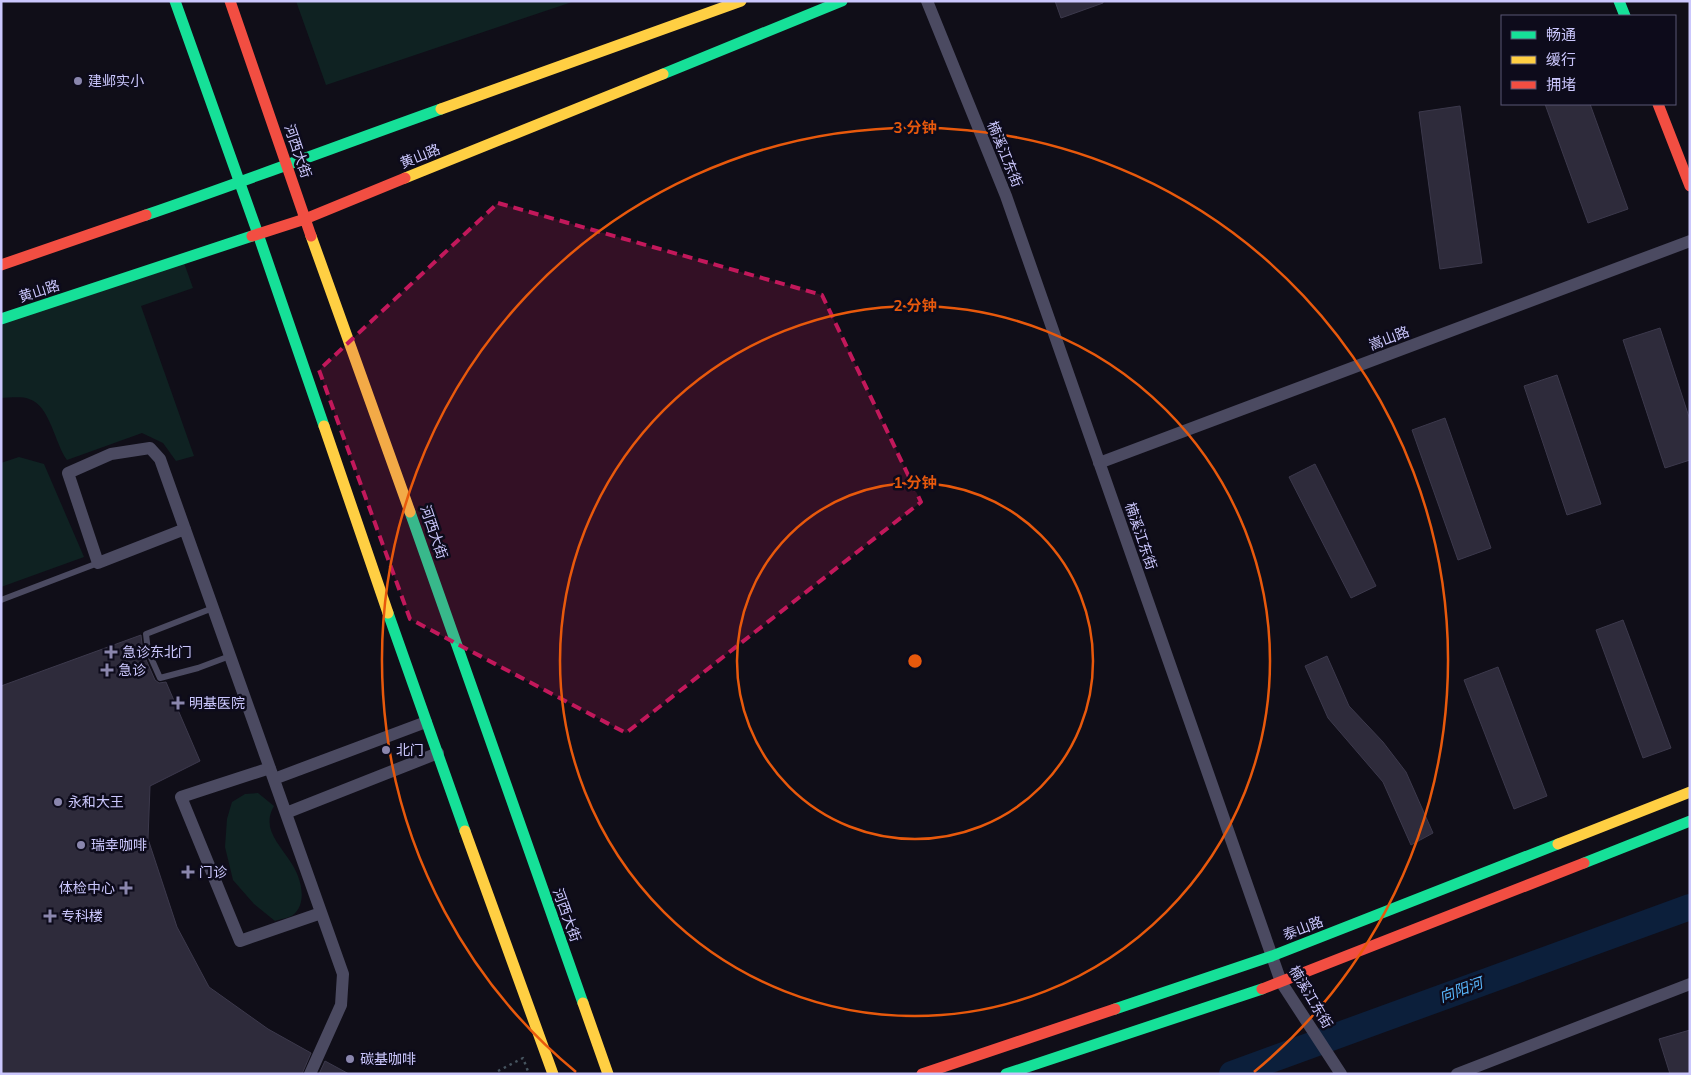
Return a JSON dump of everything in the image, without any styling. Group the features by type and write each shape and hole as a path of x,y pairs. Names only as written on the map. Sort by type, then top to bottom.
{"main road":[{"path":"175,1 258,234 426,722 553,1074"},
{"name":"河西大街","path":"230,1 305,219 376,413 608,1074"},
{"path":"1,266 240,183 287,164 741,1"},
{"name":"黄山路","path":"1,319 305,219 842,1"},
{"path":"1619,1 1625,15"},
{"path":"1658,105 1690,186"},
{"name":"泰山路","path":"922,1074 1272,956 1690,792"},
{"path":"1006,1074 1281,982 1690,821"}],"street":[{"name":"楠溪江东街","path":"927,1 1006,196 1281,982 1341,1074"},
{"name":"嵩山路","path":"1099,463 1690,241"},
{"path":"185,529 98,563 68,472 111,454 150,448 160,459 185,529 230,656 272,773 343,974 341,1005 310,1074"},
{"path":"321,913 240,941 181,797 272,773 426,722"},
{"path":"286,813 438,753"},
{"path":"1457,1074 1690,984"}],"lane":[{"path":"1,600 98,563"},
{"path":"213,608 146,634 148,651 160,678 198,668 230,656"}],"path":[{"path":"498,1072 523,1058 528,1074"}],"highlighted area":[{"path":"498,203 822,295 921,502 626,733 410,619 319,370"}],"green space":[{"path":"296,1 575,1 326,85"},
{"path":"184,263 193,288 141,306 194,456 176,461 163,443 142,433 67,460 47,417 36,403 22,398 1,398 1,320"},
{"path":"19,457 44,464 84,557 1,587 1,463"},
{"path":"258,793 274,806 269,821 270,829 294,867 301,888 302,896 298,910 291,916 275,921 254,904 233,880 225,847 227,819 232,802 245,794"}],"building":[{"path":"1055,1 1103,1 1103,3 1061,18"},
{"path":"1545,105 1590,105 1628,209 1588,223"},
{"path":"1460,106 1482,263 1440,269 1419,112"},
{"path":"1660,328 1690,420 1690,460 1665,468 1623,340"},
{"path":"1557,375 1601,504 1567,515 1524,386"},
{"path":"1445,418 1491,548 1458,560 1412,430"},
{"path":"1315,464 1376,586 1351,598 1289,477"},
{"path":"1623,620 1671,748 1643,758 1596,630"},
{"path":"141,635 143,653 155,680 159,683 166,682 200,761 150,786 148,839 177,927 209,987 268,1029 311,1053 302,1074 1,1074 1,686"},
{"path":"1327,656 1349,706 1383,742 1406,772 1433,833 1411,845 1383,782 1328,718 1305,666"},
{"path":"1498,667 1547,796 1514,809 1464,680"},
{"path":"1690,1030 1690,1074 1670,1074 1659,1039"},
{"path":"325,1061 349,1074 319,1074"}],"waterway":[{"name":"向阳河","path":"1232,1074 1690,907"}],"traffic: fast":[{"path":"175,1 324,426"},
{"path":"663,74 842,1"},
{"path":"1619,1 1625,15"},
{"path":"146,215 441,109"},
{"path":"1,319 252,236"},
{"path":"410,512 583,1003"},
{"path":"388,613 465,831"},
{"path":"1584,863 1690,821"},
{"path":"1115,1009 1272,956 1558,844"},
{"path":"1006,1074 1262,989"}],"traffic: slow":[{"path":"441,109 741,1"},
{"path":"405,178 663,74"},
{"path":"311,236 410,512"},
{"path":"324,426 388,613"},
{"path":"1558,844 1690,792"},
{"path":"465,831 553,1074"},
{"path":"583,1003 608,1074"}],"traffic: jam":[{"path":"230,1 311,236"},
{"path":"1658,105 1690,186"},
{"path":"252,236 305,219 405,178"},
{"path":"1,265 146,215"},
{"path":"1262,989 1584,863"},
{"path":"922,1074 1115,1009"}],"place":[{"name":"建邺实小","path":"78,81"},
{"name":"急诊东北门","path":"111,652"},
{"name":"急诊","path":"107,670"},
{"name":"明基医院","path":"178,703"},
{"name":"北门","path":"386,750"},
{"name":"永和大王","path":"58,802"},
{"name":"瑞幸咖啡","path":"81,845"},
{"name":"门诊","path":"188,872"},
{"name":"体检中心","path":"126,888"},
{"name":"专科楼","path":"50,916"},
{"name":"碳基咖啡","path":"350,1059"}]}
